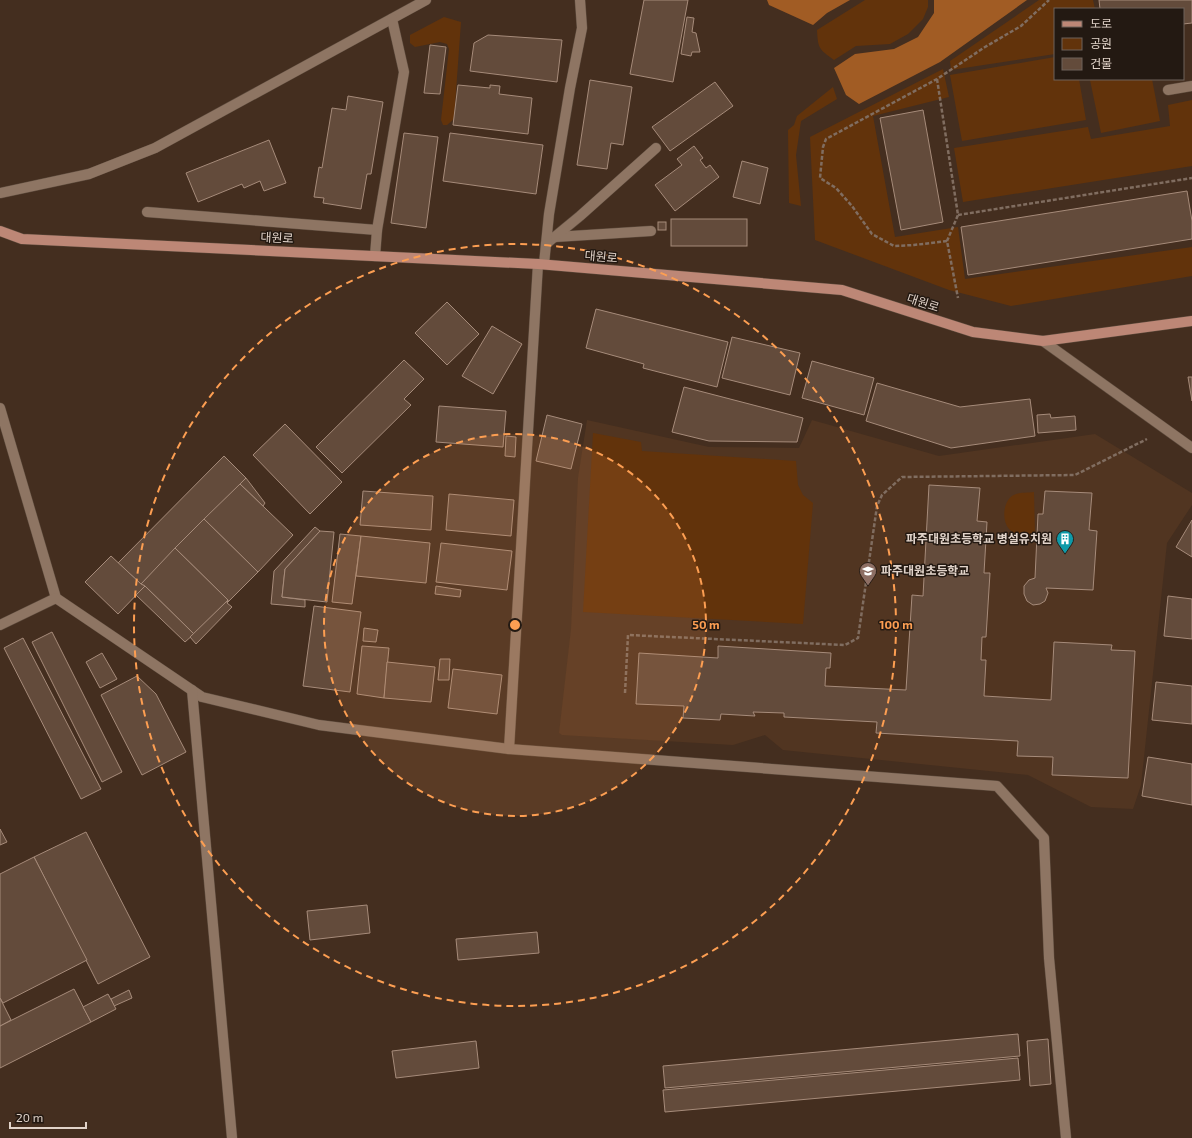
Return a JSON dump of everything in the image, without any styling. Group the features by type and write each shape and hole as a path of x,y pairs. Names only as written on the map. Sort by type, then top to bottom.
{"main road":[{"name":"대원로","path":"0,231 22,239 541,264 842,290 973,332 1042,341 1192,321"}],"street":[{"path":"0,193 88,174 155,148 426,0"},
{"path":"509,749 541,264 546,244 549,214 582,28 580,0"},
{"path":"375,256 377,230 404,72 392,18"},
{"path":"1168,90 1192,86"},
{"path":"546,244 580,216 656,148"},
{"path":"147,212 377,230"},
{"path":"555,237 651,231"},
{"path":"1042,341 1192,448"},
{"path":"0,408 56,598 202,698 319,725 509,749 998,786 1044,838 1049,958 1066,1138"},
{"path":"0,625 56,598"},
{"path":"192,690 232,1138"}],"path":[{"path":"947,241 894,246 872,234 852,206 836,188 820,178 822,146 826,139 937,79 985,47 1021,26 1049,0"},
{"path":"937,79 958,215 947,241 958,298"},
{"path":"958,215 1192,178"},
{"path":"625,692 628,635 845,645 858,638 877,506 882,495 902,477 1075,475 1166,430"}],"shaded area":[{"path":"767,0 850,0 827,13 813,25 769,5"},
{"path":"934,0 1027,0 940,62 859,104 846,95 834,68 855,54 894,49 918,37 934,13"},
{"name":"파주대원초등학교","path":"587,420 709,447 799,448 812,420 939,456 1095,434 1192,493 1192,505 1167,543 1141,785 1133,809 1091,807 1028,775 783,750 765,735 733,745 562,735 559,733 571,629 578,478"}],"green space":[{"path":"865,0 928,0 928,7 923,19 908,34 890,44 856,46 834,60 820,48 817,30"},
{"path":"1039,0 1093,0 1095,8 1054,8 1054,54 951,70 950,61"},
{"path":"444,17 461,22 454,119 447,125 443,125 441,120 449,49 447,44 440,42 415,47 410,43 410,35"},
{"path":"1054,57 1054,80 1079,80 1086,120 962,141 950,75"},
{"path":"943,69 949,97 873,116 895,237 958,227 965,279 1192,247 1192,276 1011,306 949,290 815,240 810,137"},
{"path":"1090,80 1152,80 1160,121 1101,133"},
{"path":"833,87 837,99 801,121 796,155 801,206 789,203 788,130 794,125 797,116"},
{"path":"1192,100 1192,166 963,202 954,148 1088,127 1091,139 1170,126 1168,105"},
{"path":"593,433 641,442 642,451 796,461 798,485 803,495 813,503 803,624 583,612"},
{"path":"1034,492 1035,538 1021,536 1009,529 1006,525 1004,515 1006,504 1012,496 1018,493"}],"building":[{"path":"644,0 688,0 673,82 630,74"},
{"path":"1099,0 1192,0 1192,23 1184,24 1184,8 1100,8"},
{"path":"687,17 694,18 692,32 696,33 700,52 692,52 691,56 681,54"},
{"path":"488,35 562,40 557,82 470,71 474,43"},
{"path":"430,45 446,47 440,94 424,93"},
{"path":"590,80 632,87 623,145 611,143 607,169 577,165"},
{"path":"715,82 733,106 670,151 652,127"},
{"path":"458,85 490,88 490,85 500,86 499,94 532,98 528,134 453,125"},
{"path":"348,96 383,102 371,174 367,174 361,209 323,203 324,198 314,197 319,167 322,168 332,108 346,110"},
{"path":"923,110 943,222 901,230 880,118"},
{"path":"404,133 438,137 426,228 391,223"},
{"path":"450,133 543,145 536,194 443,181"},
{"path":"269,140 286,183 264,191 260,181 244,188 242,184 198,202 186,173"},
{"path":"694,146 703,158 700,160 706,168 710,165 719,177 675,211 655,185 682,165 677,159"},
{"path":"742,161 768,168 760,204 733,197"},
{"path":"1187,191 1192,221 1192,239 968,275 961,227"},
{"path":"671,219 747,219 747,246 671,246"},
{"path":"658,222 666,222 666,230 658,230"},
{"path":"447,302 479,334 447,365 415,333"},
{"path":"596,309 728,342 717,387 643,368 644,364 586,348"},
{"path":"492,326 522,344 493,394 462,376"},
{"path":"732,337 800,353 790,395 722,378"},
{"path":"404,360 424,379 404,399 411,405 342,473 316,447"},
{"path":"812,361 874,378 864,415 802,398"},
{"path":"1188,377 1192,377 1192,401"},
{"path":"877,383 960,407 1030,399 1035,436 951,448 866,421"},
{"path":"684,387 803,418 797,442 709,441 672,432"},
{"path":"439,406 506,411 503,447 436,442"},
{"path":"1050,414 1051,418 1075,416 1076,430 1038,433 1037,415"},
{"path":"547,415 582,424 571,469 536,461"},
{"path":"285,424 342,482 310,514 253,455"},
{"path":"506,436 516,437 515,457 505,456"},
{"path":"224,456 246,478 141,584 118,563"},
{"path":"246,478 265,503 263,506 240,484"},
{"path":"240,484 293,535 258,572 204,519"},
{"path":"929,485 980,488 977,521 987,522 984,573 990,573 986,637 982,637 981,660 986,660 984,696 1051,700 1054,642 1112,645 1111,650 1135,651 1128,778 1052,775 1053,757 1017,756 1018,741 876,733 877,722 784,717 784,713 753,712 755,716 721,714 720,720 683,718 684,706 636,704 639,653 718,658 718,646 831,653 830,668 826,668 825,686 906,690 912,595 923,596"},
{"path":"363,491 433,496 431,530 360,525"},
{"name":"파주대원초등학교 병설유치원","path":"1045,491 1092,493 1089,530 1097,531 1093,590 1046,588 1048,593 1045,601 1040,604 1033,605 1027,601 1024,594 1024,586 1029,580 1035,578 1038,514 1043,514"},
{"path":"449,494 514,500 511,536 446,530"},
{"path":"204,519 258,572 227,603 228,600 175,548"},
{"path":"1192,520 1192,557 1176,547"},
{"path":"315,527 320,531 285,569 282,597 305,600 305,607 271,604 274,571"},
{"path":"320,531 334,532 327,602 282,597 285,569"},
{"path":"340,534 361,536 352,604 332,602"},
{"path":"361,536 430,543 426,583 356,576"},
{"path":"441,543 512,551 507,590 436,582"},
{"path":"175,548 228,600 194,634 145,586 141,584"},
{"path":"111,556 145,586 118,614 85,582"},
{"path":"145,586 194,634 185,642 136,595"},
{"path":"436,586 461,590 460,597 435,594"},
{"path":"1168,596 1192,599 1192,639 1164,636"},
{"path":"228,600 227,603 232,607 196,644 190,637"},
{"path":"314,606 361,612 350,692 303,686"},
{"path":"364,628 378,630 376,642 363,641"},
{"path":"52,632 122,772 102,782 32,642"},
{"path":"23,638 101,789 81,799 4,648"},
{"path":"362,646 389,648 384,698 357,694"},
{"path":"102,653 117,679 100,688 86,662"},
{"path":"440,659 450,659 449,680 438,680"},
{"path":"387,662 435,667 431,702 384,698"},
{"path":"453,669 502,675 497,714 448,708"},
{"path":"137,676 156,694 186,752 142,775 101,695"},
{"path":"1156,682 1192,686 1192,724 1152,720"},
{"path":"1148,757 1192,764 1192,805 1142,796"},
{"path":"0,829 7,842 0,845"},
{"path":"86,832 150,957 98,984 34,857"},
{"path":"34,857 87,960 3,1003 0,998 0,874"},
{"path":"367,905 370,933 310,940 307,911"},
{"path":"537,932 539,953 458,960 456,939"},
{"path":"74,989 91,1022 0,1068 0,1026"},
{"path":"129,990 132,998 114,1006 111,999"},
{"path":"108,994 116,1009 91,1022 83,1007"},
{"path":"0,998 11,1020 0,1026"},
{"path":"1018,1034 1020,1056 665,1088 663,1066"},
{"path":"1048,1039 1051,1084 1030,1086 1027,1041"},
{"path":"476,1041 479,1068 396,1078 392,1051"},
{"path":"1018,1058 1020,1080 665,1112 663,1090"}],"place":[{"name":"파주대원초등학교 병설유치원","path":"1065,554"},
{"name":"파주대원초등학교","path":"868,586"}]}
